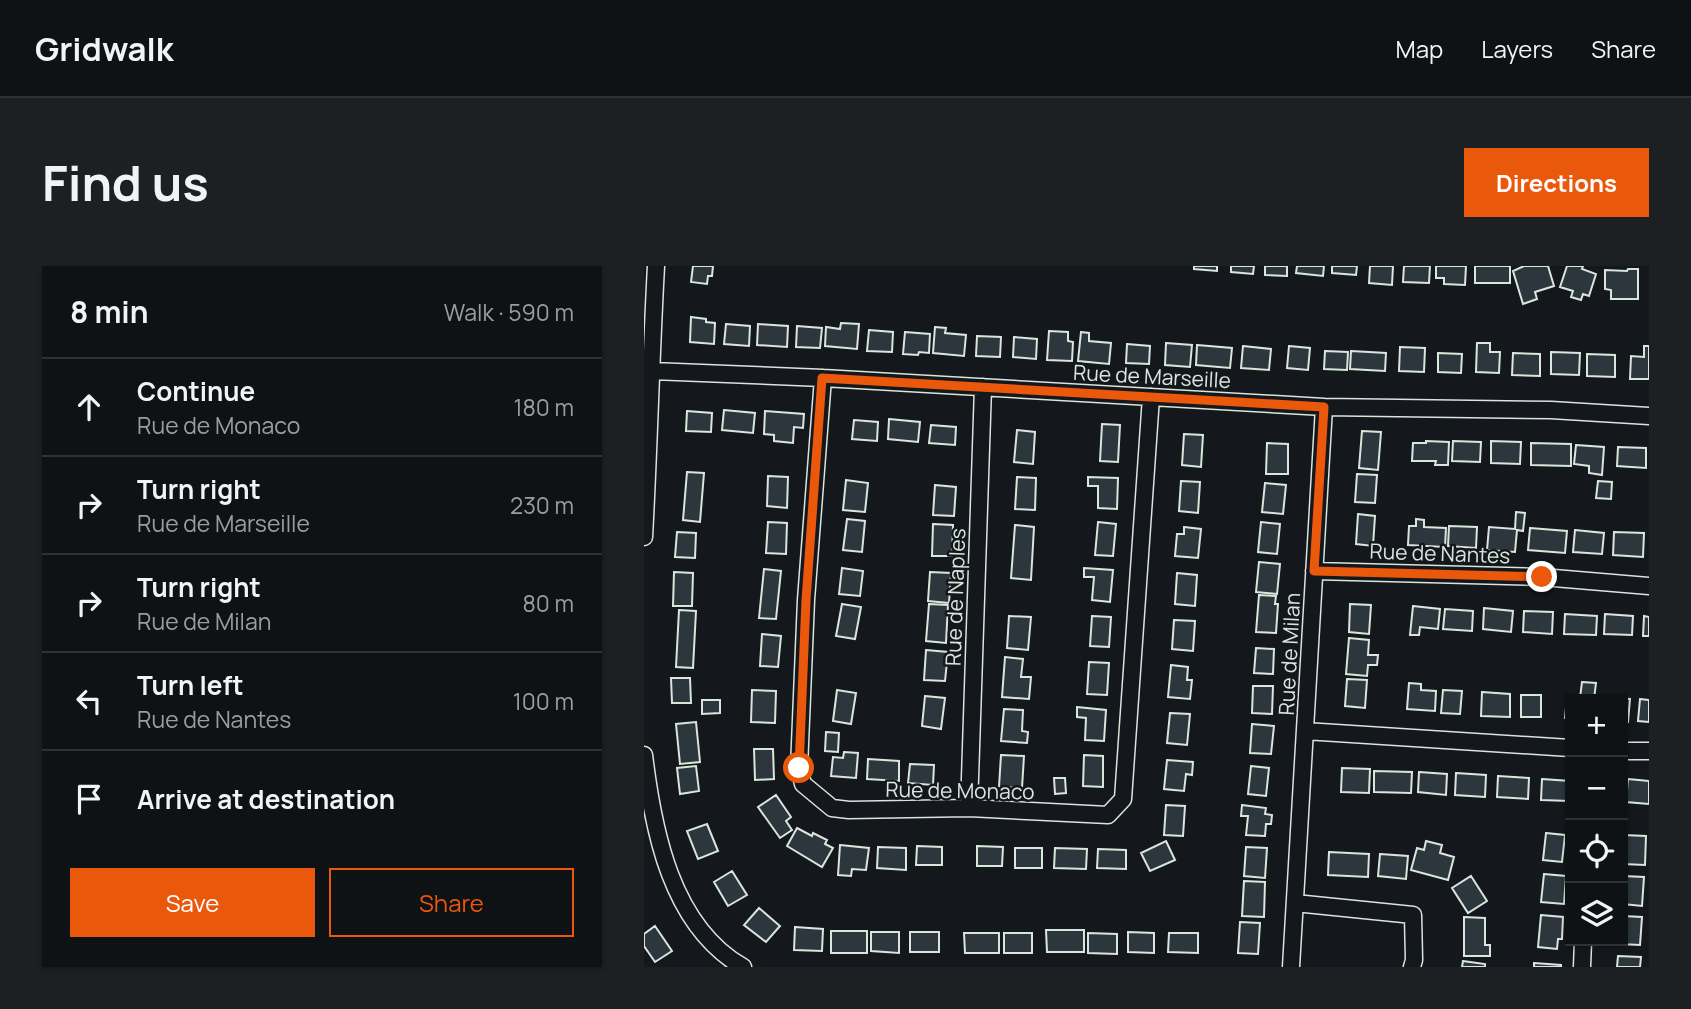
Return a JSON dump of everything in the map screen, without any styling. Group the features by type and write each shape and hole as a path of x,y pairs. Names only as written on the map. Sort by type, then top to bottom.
{"street":[{"path":"644,537 656,266"},
{"name":"Rue de Marseille","path":"652,372 822,378 1324,407 1551,410 1649,416"},
{"name":"Rue de Monaco","path":"822,378 806,600 799,768 803,785 832,807 849,810 969,808 1108,815 1124,799 1151,397"},
{"name":"Rue de Naples","path":"969,808 983,387"},
{"name":"Rue de Milan","path":"1291,967 1324,407"},
{"name":"Rue de Nantes","path":"1314,571 1542,577 1649,586"},
{"path":"1305,731 1565,748"},
{"path":"1628,751 1649,751"},
{"path":"644,755 658,839 675,885 702,930 743,967"},
{"path":"1295,903 1413,915 1412,967"},
{"path":"1582,967 1584,946"}],"building":[{"path":"693,266 713,266 712,276 708,276 707,284 691,282"},
{"path":"1194,266 1217,266 1217,271 1194,269"},
{"path":"1231,266 1254,266 1253,274 1231,272"},
{"path":"1265,266 1287,266 1287,276 1265,275"},
{"path":"1297,266 1324,266 1323,276 1296,273"},
{"path":"1332,266 1357,266 1356,275 1332,273"},
{"path":"1370,266 1393,266 1392,285 1369,283"},
{"path":"1404,266 1430,266 1429,283 1403,282"},
{"path":"1436,266 1466,266 1465,285 1444,284 1444,278 1436,278"},
{"path":"1475,266 1510,266 1510,283 1475,283"},
{"path":"1524,266 1548,266 1554,286 1535,292 1537,299 1523,304 1513,271"},
{"path":"1567,266 1583,266 1582,269 1596,274 1589,296 1583,294 1581,300 1571,297 1573,291 1560,287"},
{"path":"1638,269 1638,299 1611,299 1611,290 1605,289 1605,270"},
{"path":"691,317 715,323 714,344 690,342"},
{"path":"841,323 859,324 857,349 825,346 826,327 840,329"},
{"path":"726,324 750,326 749,346 724,344"},
{"path":"758,324 788,326 787,347 757,345"},
{"path":"797,326 822,328 820,348 796,347"},
{"path":"935,327 946,328 945,333 966,335 964,356 933,353"},
{"path":"869,330 893,332 892,352 867,351"},
{"path":"1049,331 1068,332 1068,341 1073,342 1072,361 1047,360"},
{"path":"905,332 930,334 929,353 903,354"},
{"path":"1081,332 1089,333 1089,341 1111,343 1109,364 1078,361"},
{"path":"977,336 1001,337 1000,357 976,356"},
{"path":"1014,337 1037,339 1036,359 1013,357"},
{"path":"1166,343 1192,345 1190,367 1165,365"},
{"path":"1477,343 1490,343 1490,352 1500,352 1499,373 1476,372"},
{"path":"1127,344 1150,346 1149,364 1126,363"},
{"path":"1197,345 1232,348 1230,368 1196,365"},
{"path":"1243,346 1271,349 1269,370 1241,368"},
{"path":"1289,346 1310,348 1308,370 1287,368"},
{"path":"1644,346 1649,346 1649,379 1630,379 1631,356 1644,357"},
{"path":"1400,347 1425,348 1424,372 1399,371"},
{"path":"1325,351 1348,352 1347,370 1324,369"},
{"path":"1351,351 1386,353 1385,371 1350,369"},
{"path":"1551,352 1580,353 1579,375 1551,374"},
{"path":"1438,353 1462,354 1461,373 1438,372"},
{"path":"1513,353 1540,354 1540,376 1512,375"},
{"path":"1587,354 1615,355 1615,377 1587,376"},
{"path":"724,410 755,413 753,433 722,430"},
{"path":"687,411 712,413 711,432 686,431"},
{"path":"765,411 804,414 803,428 794,427 793,443 774,441 774,435 764,434"},
{"path":"889,419 920,422 918,442 888,439"},
{"path":"854,420 878,422 877,441 852,439"},
{"path":"1102,424 1120,425 1118,462 1100,461"},
{"path":"931,425 956,427 955,445 929,443"},
{"path":"1017,430 1035,432 1033,464 1014,462"},
{"path":"1362,431 1381,432 1378,470 1359,468"},
{"path":"1184,434 1203,435 1201,467 1182,465"},
{"path":"1453,441 1481,442 1480,462 1452,461"},
{"path":"1491,441 1521,442 1520,464 1491,463"},
{"path":"1449,442 1448,465 1435,465 1436,461 1412,461 1413,443"},
{"path":"1267,443 1288,444 1288,474 1266,474"},
{"path":"1531,443 1571,444 1571,466 1531,465"},
{"path":"1576,445 1604,447 1602,475 1589,473 1589,466 1574,464"},
{"path":"1618,447 1646,448 1646,468 1617,466"},
{"path":"687,472 704,473 700,522 683,520"},
{"path":"1357,474 1377,475 1375,503 1355,502"},
{"path":"768,476 788,477 787,508 767,506"},
{"path":"1017,477 1036,478 1035,510 1015,509"},
{"path":"1088,477 1118,478 1117,509 1098,508 1098,486 1088,486"},
{"path":"846,480 868,483 865,512 843,510"},
{"path":"1181,481 1200,482 1198,513 1179,511"},
{"path":"1598,481 1612,482 1611,499 1596,498"},
{"path":"1265,483 1286,485 1283,514 1262,512"},
{"path":"935,485 956,487 954,516 933,515"},
{"path":"1516,512 1525,513 1523,531 1517,530 1515,552 1487,550 1489,527 1515,529"},
{"path":"1358,514 1375,516 1373,546 1356,544"},
{"path":"847,519 865,521 862,552 843,550"},
{"path":"1416,519 1424,520 1424,527 1446,528 1445,547 1408,545 1409,526 1416,526"},
{"path":"768,522 787,523 786,554 766,553"},
{"path":"1098,522 1116,524 1113,556 1095,555"},
{"path":"1261,522 1280,524 1277,554 1258,552"},
{"path":"933,524 953,525 952,556 932,556"},
{"path":"1015,525 1034,527 1031,580 1011,578"},
{"path":"1449,526 1477,527 1476,548 1448,546"},
{"path":"1184,527 1201,529 1198,558 1175,556 1177,534 1184,534"},
{"path":"1530,528 1567,531 1565,553 1528,550"},
{"path":"1575,530 1604,533 1602,554 1573,552"},
{"path":"677,532 696,533 695,558 675,557"},
{"path":"1614,532 1644,533 1643,557 1613,555"},
{"path":"1259,562 1280,564 1277,594 1256,592"},
{"path":"842,568 863,571 860,596 839,594"},
{"path":"1084,568 1113,570 1110,602 1092,600 1094,577 1084,577"},
{"path":"764,569 781,571 776,619 759,618"},
{"path":"674,572 693,573 692,606 673,606"},
{"path":"930,572 951,573 949,603 928,601"},
{"path":"1177,573 1197,575 1195,606 1175,604"},
{"path":"1259,595 1276,596 1276,633 1256,632"},
{"path":"842,604 861,607 855,639 836,636"},
{"path":"929,604 948,605 946,643 926,641"},
{"path":"1350,604 1371,605 1369,634 1349,632"},
{"path":"1413,606 1440,609 1438,629 1420,627 1419,635 1410,635"},
{"path":"1484,608 1513,611 1511,632 1483,629"},
{"path":"1445,609 1473,611 1472,631 1443,629"},
{"path":"679,610 696,611 693,668 676,667"},
{"path":"1524,611 1553,612 1552,634 1523,632"},
{"path":"1565,614 1597,616 1596,635 1564,634"},
{"path":"1605,614 1633,616 1632,635 1604,634"},
{"path":"1009,616 1031,617 1028,650 1007,648"},
{"path":"1092,616 1111,617 1109,647 1090,646"},
{"path":"1644,616 1649,617 1649,636 1643,636"},
{"path":"1174,620 1195,621 1193,651 1172,649"},
{"path":"762,634 781,636 778,667 760,666"},
{"path":"1349,638 1369,640 1368,655 1378,655 1377,665 1368,665 1367,676 1346,674"},
{"path":"1256,648 1274,649 1273,674 1254,673"},
{"path":"926,650 948,652 945,681 924,680"},
{"path":"1005,657 1023,659 1021,677 1031,677 1029,699 1002,697"},
{"path":"1089,662 1109,663 1107,695 1087,694"},
{"path":"1171,665 1188,667 1187,680 1192,680 1190,699 1168,697"},
{"path":"671,678 690,678 691,703 672,703"},
{"path":"1347,679 1367,680 1365,708 1345,706"},
{"path":"1582,682 1596,683 1595,694 1580,694"},
{"path":"1409,683 1421,684 1421,690 1436,691 1435,711 1407,709"},
{"path":"1253,686 1273,686 1272,714 1252,713"},
{"path":"752,690 776,691 775,723 751,722"},
{"path":"837,690 856,693 851,724 833,721"},
{"path":"1443,690 1462,691 1460,714 1441,713"},
{"path":"1482,692 1510,694 1510,717 1481,716"},
{"path":"1521,695 1541,695 1541,717 1521,717"},
{"path":"925,696 945,698 941,729 922,726"},
{"path":"1640,699 1649,700 1649,722 1638,721"},
{"path":"702,700 720,700 720,713 702,714"},
{"path":"1077,707 1106,710 1104,741 1085,740 1086,718 1077,717"},
{"path":"1004,709 1023,710 1022,731 1028,732 1027,743 1001,741"},
{"path":"1170,713 1190,714 1187,745 1167,743"},
{"path":"696,722 700,762 680,764 676,724"},
{"path":"1252,724 1274,726 1271,754 1250,753"},
{"path":"826,732 839,733 838,752 825,751"},
{"path":"754,749 773,749 774,779 755,780"},
{"path":"844,752 858,753 856,778 831,776 833,757 843,758"},
{"path":"1001,755 1024,756 1022,788 999,787"},
{"path":"1084,755 1103,756 1103,787 1083,786"},
{"path":"868,759 899,761 899,781 867,779"},
{"path":"1167,760 1193,762 1192,775 1186,774 1184,791 1164,789"},
{"path":"910,764 934,765 933,785 908,783"},
{"path":"696,766 699,791 680,794 677,768"},
{"path":"1251,766 1269,768 1266,796 1248,794"},
{"path":"1342,768 1370,769 1369,793 1341,792"},
{"path":"1374,771 1412,772 1411,793 1374,792"},
{"path":"1419,772 1447,774 1446,795 1418,792"},
{"path":"1456,773 1486,775 1485,797 1455,795"},
{"path":"1498,776 1529,778 1528,799 1497,797"},
{"path":"1054,778 1065,778 1066,793 1055,794"},
{"path":"1542,779 1565,781 1565,801 1541,800"},
{"path":"1628,779 1649,781 1649,804 1628,802"},
{"path":"776,795 791,817 786,821 792,830 780,838 758,807"},
{"path":"1166,805 1185,806 1183,836 1164,835"},
{"path":"1242,805 1266,808 1265,814 1272,815 1271,824 1266,824 1265,836 1246,835 1248,816 1241,816"},
{"path":"707,824 718,851 698,859 687,831"},
{"path":"797,828 827,840 825,844 833,848 822,867 787,846"},
{"path":"1546,833 1565,835 1562,862 1543,860"},
{"path":"1628,835 1646,836 1645,865 1628,864"},
{"path":"1166,841 1175,860 1150,871 1141,853"},
{"path":"1426,841 1442,845 1440,853 1454,857 1448,880 1411,870 1417,848 1424,850"},
{"path":"840,845 869,848 866,870 852,869 851,876 838,875"},
{"path":"917,846 942,847 942,865 916,865"},
{"path":"977,846 1003,847 1002,866 977,866"},
{"path":"878,847 906,848 906,870 877,868"},
{"path":"1246,847 1267,848 1265,878 1244,876"},
{"path":"1015,848 1042,848 1042,868 1015,868"},
{"path":"1055,848 1087,849 1086,869 1054,868"},
{"path":"1098,849 1126,850 1126,869 1097,868"},
{"path":"1329,852 1369,854 1368,877 1328,875"},
{"path":"1380,854 1408,856 1406,879 1378,876"},
{"path":"732,871 747,895 728,906 714,882"},
{"path":"1544,874 1565,876 1564,904 1541,902"},
{"path":"1471,876 1487,901 1468,913 1452,888"},
{"path":"1628,876 1644,877 1642,906 1628,905"},
{"path":"1244,881 1265,882 1264,917 1242,916"},
{"path":"759,908 780,926 766,942 744,925"},
{"path":"1541,915 1563,917 1562,939 1558,939 1557,949 1538,947"},
{"path":"1628,916 1642,917 1640,945 1628,944"},
{"path":"1464,917 1485,918 1485,945 1490,945 1490,956 1464,956"},
{"path":"1240,922 1260,923 1258,954 1238,953"},
{"path":"655,926 672,951 655,962 644,946 644,934"},
{"path":"795,927 823,929 822,951 794,950"},
{"path":"1046,930 1084,930 1084,952 1047,952"},
{"path":"831,931 867,931 867,953 831,953"},
{"path":"871,932 899,932 899,953 871,951"},
{"path":"910,932 939,932 939,952 910,952"},
{"path":"1128,932 1154,933 1154,953 1128,952"},
{"path":"964,933 999,933 999,953 965,953"},
{"path":"1004,933 1032,933 1032,953 1004,953"},
{"path":"1088,933 1117,934 1117,954 1088,953"},
{"path":"1169,933 1198,933 1198,953 1168,952"},
{"path":"1618,956 1641,957 1640,967 1617,967"},
{"path":"1463,961 1485,964 1485,967 1462,967"},
{"path":"1534,963 1561,965 1561,967 1534,967"}],"route":[{"path":"799,768 806,600 822,378 1324,407 1314,571 1542,577"}]}
